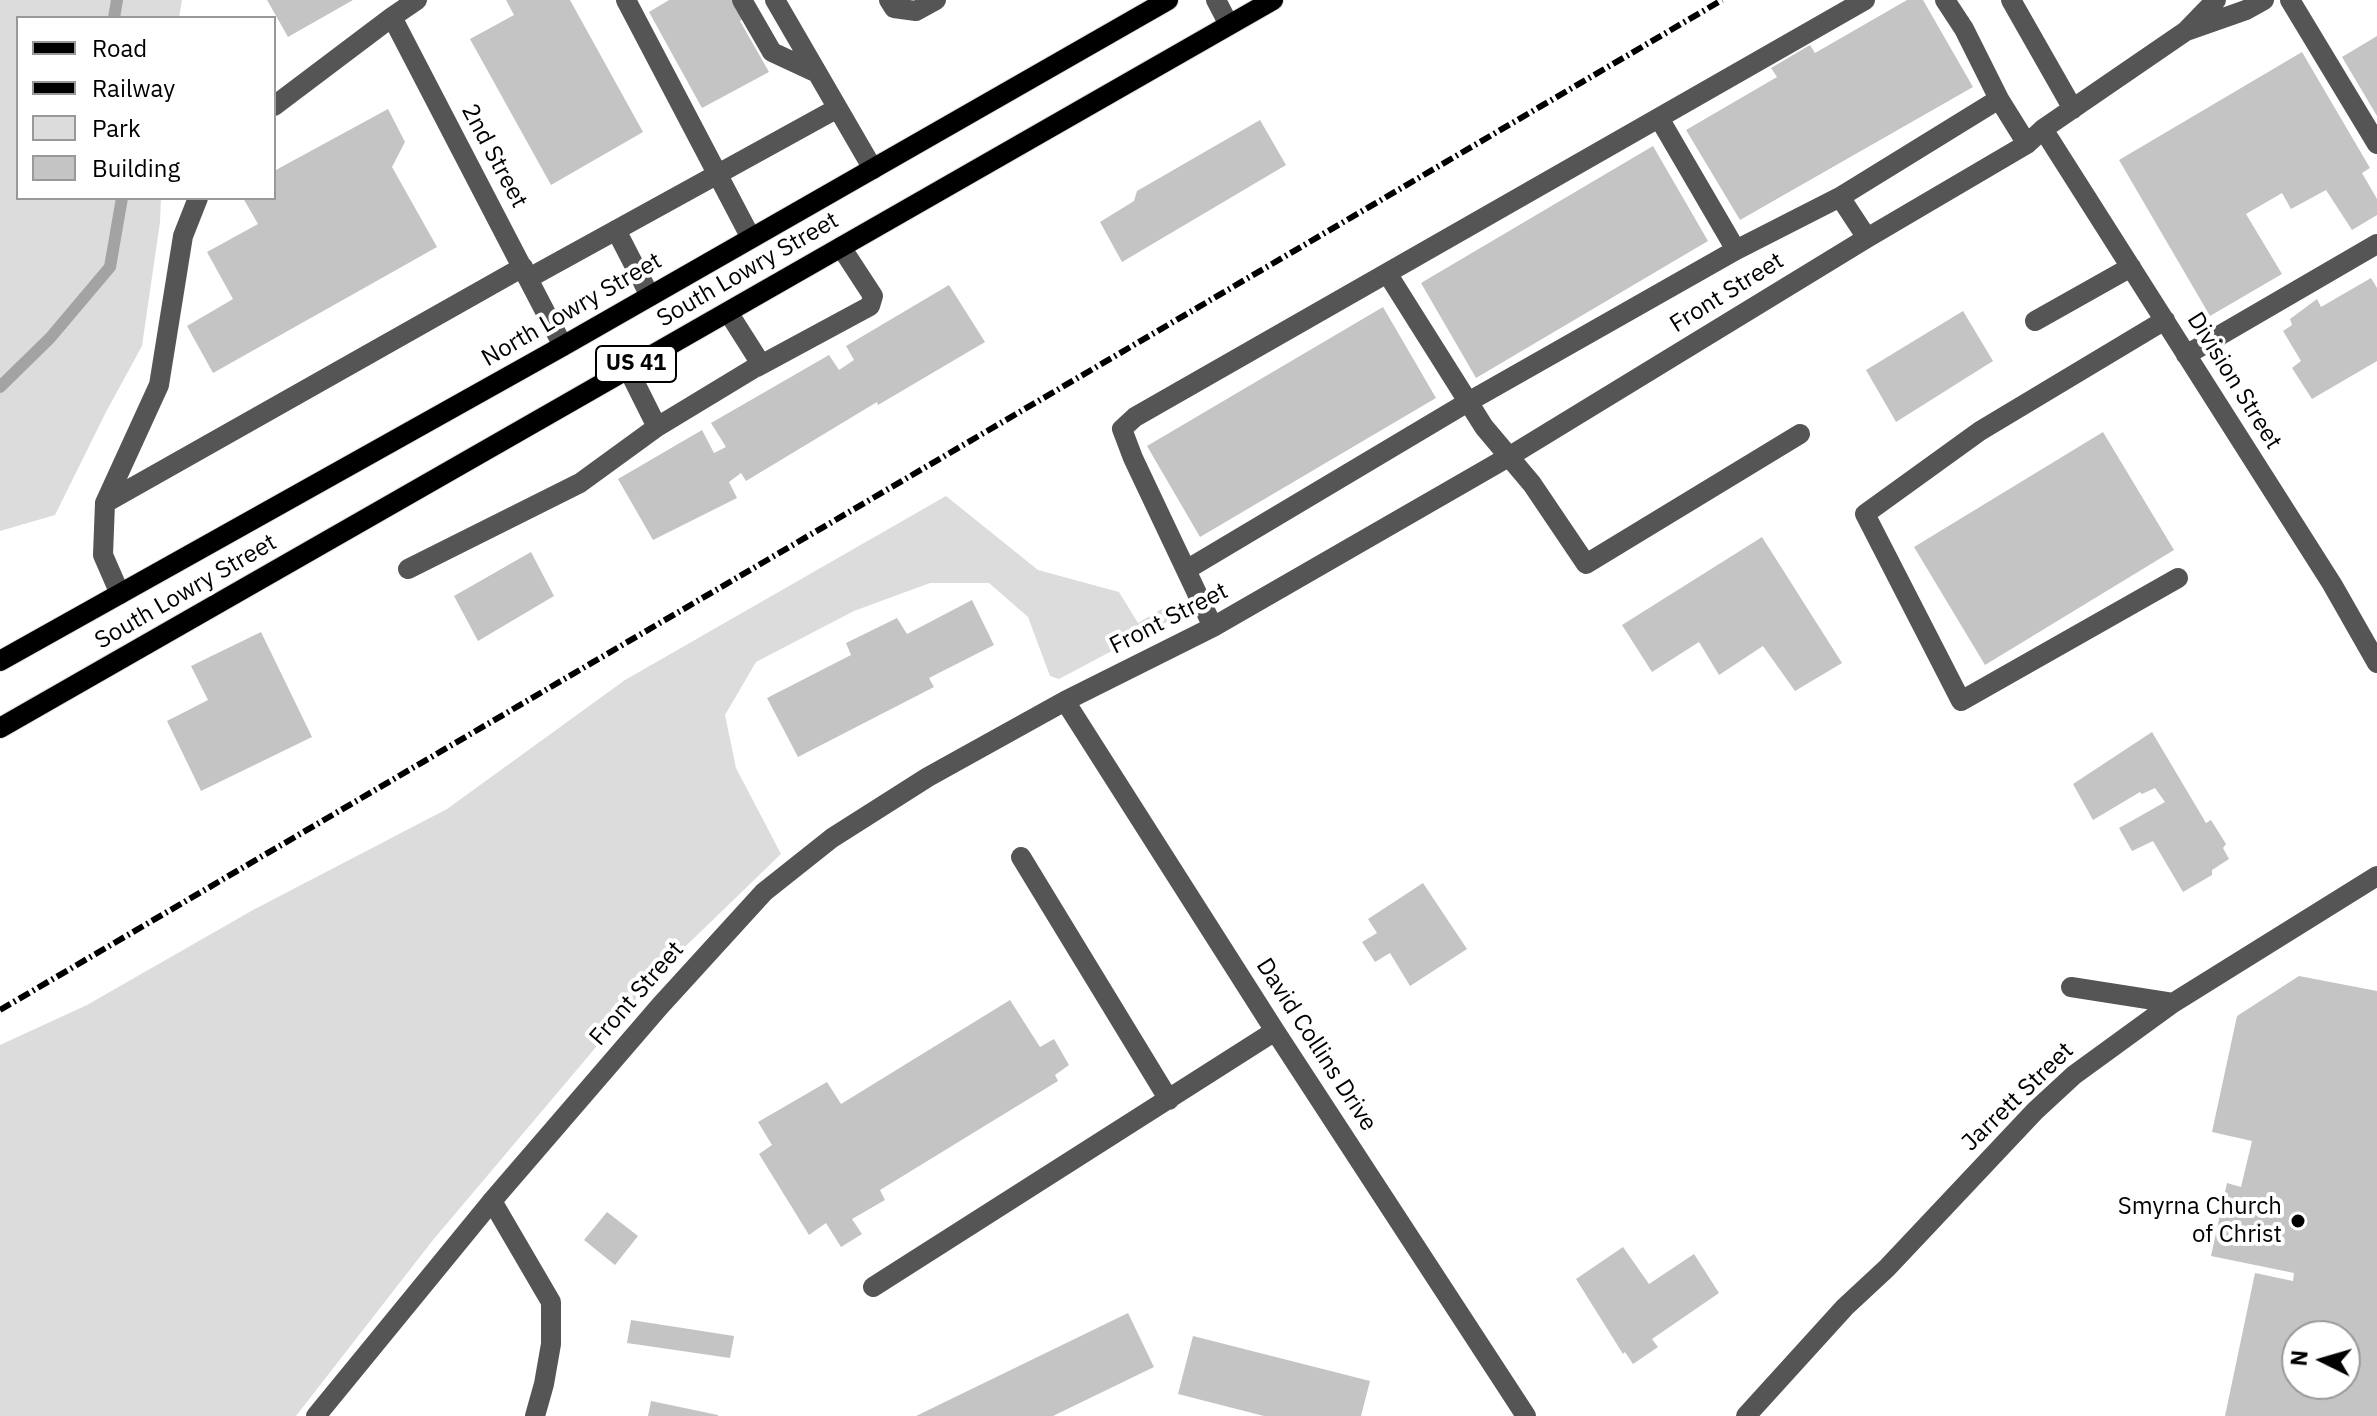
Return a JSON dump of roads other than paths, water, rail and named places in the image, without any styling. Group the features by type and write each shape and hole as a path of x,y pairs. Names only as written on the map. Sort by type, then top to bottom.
{"main road":[{"name":"North Lowry Street","path":"0,661 563,346 1168,0"},
{"name":"South Lowry Street","path":"0,728 1273,0"}],"street":[{"path":"276,104 417,0"},
{"path":"626,0 751,238"},
{"path":"742,0 772,52 815,72"},
{"path":"775,0 873,169"},
{"path":"889,0 894,8 916,11 936,0"},
{"path":"1216,0 1229,25"},
{"path":"1213,627 1122,429 1135,417 1865,0"},
{"path":"1945,0 2027,144"},
{"path":"2011,0 2073,109"},
{"name":"Front Street","path":"316,1416 492,1201 660,1006 764,892 832,838 928,777 1065,701 1213,627 1510,456 2027,144 2043,129 2186,31 2216,0"},
{"name":"Front Street","path":"2186,31 2246,10 2264,0"},
{"path":"2290,0 2377,144"},
{"name":"2nd Street","path":"392,17 563,346"},
{"path":"1186,570 1468,402 1736,250 1840,197 1999,99"},
{"path":"105,503 526,273 616,230 836,109"},
{"path":"1659,118 1736,250"},
{"name":"Division Street","path":"2043,129 2332,584 2377,663"},
{"path":"1840,197 1867,238"},
{"path":"120,594 103,555 105,503 159,385 183,236 197,200"},
{"path":"616,230 650,296"},
{"path":"2186,355 2377,244"},
{"path":"408,569 580,483 657,427 757,367 870,306 873,296 841,247"},
{"path":"2035,321 2131,267"},
{"path":"1387,273 1484,427 1510,456 1586,564 1800,434"},
{"path":"728,312 761,364 757,367"},
{"path":"2165,320 1980,431 1865,514 1961,701 2178,578"},
{"path":"628,369 657,427"},
{"name":"David Collins Drive","path":"1065,701 1526,1416"},
{"path":"1021,857 1169,1100"},
{"name":"Jarrett Street","path":"1746,1416 1845,1307 1887,1268 2035,1111 2074,1075 2173,1003 2377,876"},
{"path":"2071,987 2173,1003"},
{"path":"873,1287 1275,1031"},
{"path":"492,1201 551,1302 551,1344 535,1416"}],"waterway":[{"path":"114,16 117,0"},
{"path":"0,387 50,338 110,267 122,200"}],"railway":[{"path":"0,1010 1722,0"}],"place":[{"name":"Smyrna Church of Christ","path":"2298,1221"}]}
